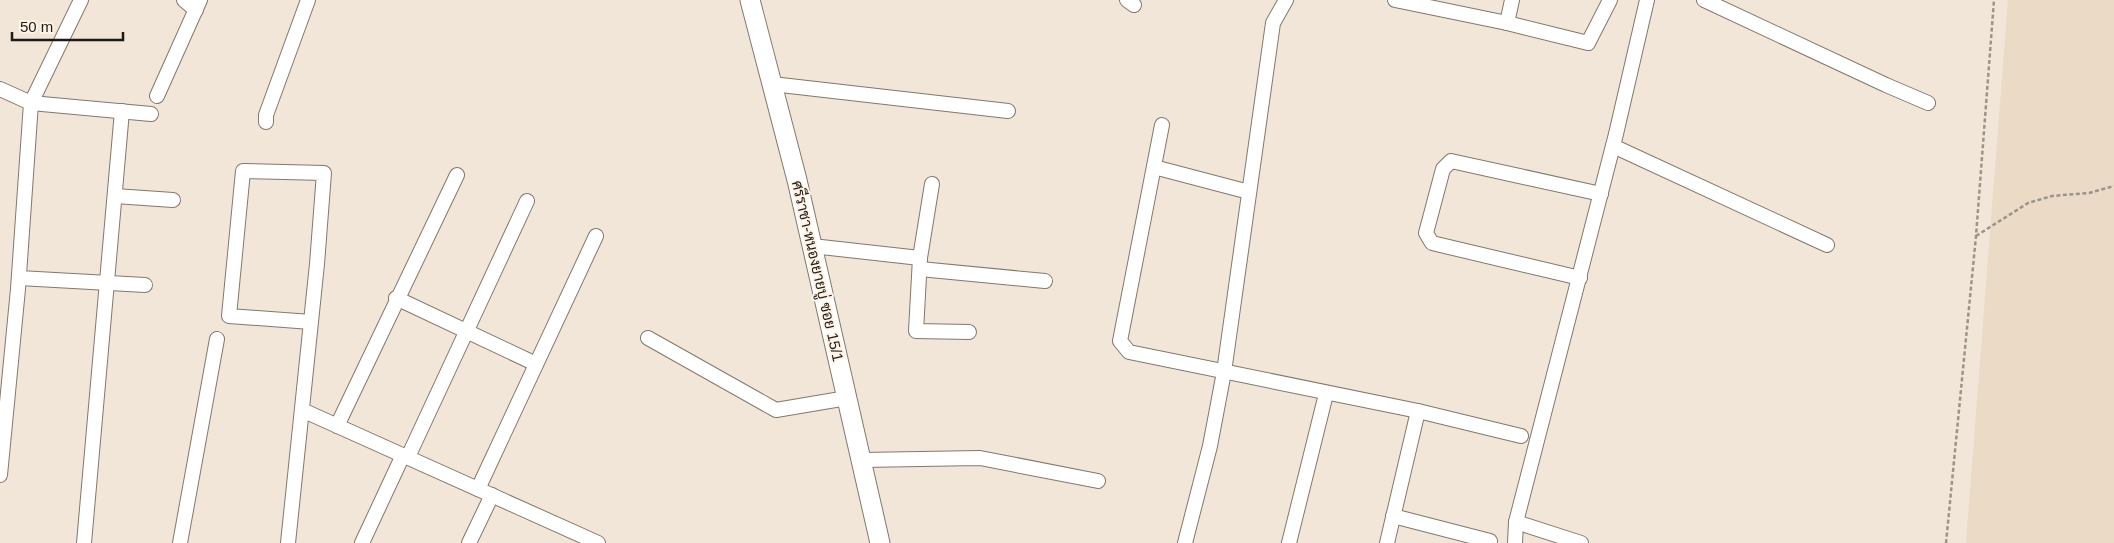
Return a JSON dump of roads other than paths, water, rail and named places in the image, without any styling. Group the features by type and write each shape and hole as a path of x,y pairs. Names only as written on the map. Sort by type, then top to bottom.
{"street":[{"path":"0,475 18,278 31,102 81,0"},
{"path":"157,96 198,5 184,0"},
{"path":"266,122 266,115 308,0"},
{"path":"1185,543 1210,446 1224,372 1273,23 1286,0"},
{"path":"1395,0 1507,23 1588,43 1610,0"},
{"path":"1507,23 1512,0"},
{"path":"1515,543 1516,522 1580,278 1647,0"},
{"path":"1704,0 1852,70 1928,103"},
{"name":"ศรีราชา-หนองยายบู่ ซอย 15/1","path":"753,2 812,246 880,543"},
{"path":"772,84 1008,111"},
{"path":"0,89 31,102 151,114"},
{"path":"84,543 122,111"},
{"path":"1162,125 1120,341 1129,352 1326,394 1418,411 1521,436"},
{"path":"1613,146 1827,245"},
{"path":"265,156 265,171"},
{"path":"1580,278 1432,243 1426,233 1443,169 1451,161 1601,194"},
{"path":"1154,167 1249,192"},
{"path":"288,543 311,322 324,173 243,171 229,316 311,322"},
{"path":"337,426 396,298 457,174"},
{"path":"932,184 920,263 916,331 969,332"},
{"path":"115,196 173,200"},
{"path":"362,543 466,331 527,201"},
{"path":"478,489 596,236"},
{"path":"812,246 1045,281"},
{"path":"18,278 107,282 145,286"},
{"path":"396,298 536,364"},
{"path":"180,543 216,338"},
{"path":"648,338 776,410 847,398"},
{"path":"1289,543 1326,394"},
{"path":"302,410 492,495 570,537 598,543"},
{"path":"1387,543 1418,411"},
{"path":"860,460 980,458 1098,481"},
{"path":"469,543 492,495"},
{"path":"1394,516 1490,541"},
{"path":"1516,522 1581,543"}]}
